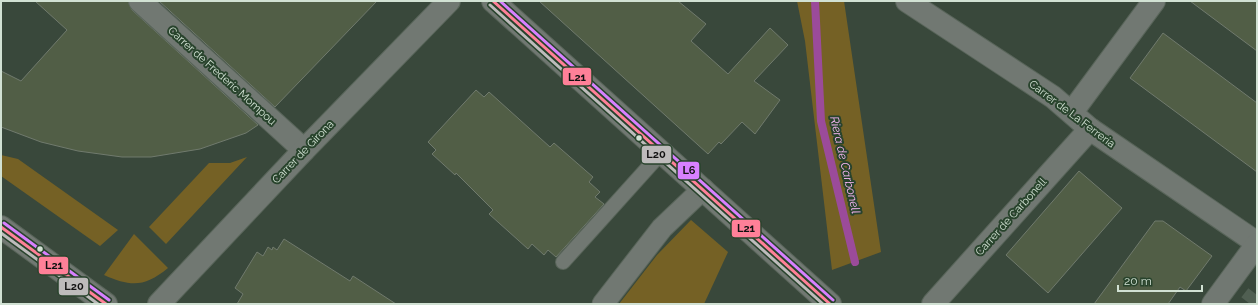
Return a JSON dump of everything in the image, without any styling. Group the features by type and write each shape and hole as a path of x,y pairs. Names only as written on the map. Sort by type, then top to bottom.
{"street":[{"name":"Carrer de Frederic Mompou","path":"140,1 304,150"},
{"name":"Carrer de Girona","path":"159,304 304,150 449,1"},
{"path":"493,1 830,304"},
{"name":"Carrer de La Ferreria","path":"906,1 1053,97 1090,129 1257,243"},
{"path":"1072,112 1154,1"},
{"name":"Carrer de Carbonell","path":"933,304 1090,129"},
{"path":"603,304 662,228 703,189"},
{"path":"1,227 106,304"},
{"path":"1213,304 1257,243"}],"lane":[{"path":"564,262 662,152"}],"shaded area":[{"path":"797,1 844,1 881,252 832,270 805,41"},
{"path":"1,155 18,159 118,230 100,246 1,176"},
{"path":"247,157 166,244 149,227 209,163 230,163"},
{"path":"691,220 728,252 704,304 619,304 657,255"},
{"path":"134,234 168,268 152,279 138,283 122,282 104,275"}],"building":[{"path":"35,1 128,1 132,10 258,125 246,133 200,149 151,157 122,157 78,151 41,142 1,127 1,71 21,81 67,30"},
{"path":"159,1 377,1 275,107"},
{"path":"539,1 678,1 706,24 691,41 728,74 770,28 788,45 754,81 780,100 755,134 742,122 721,144 719,142 708,154"},
{"path":"1190,1 1257,1 1257,51"},
{"path":"1163,33 1257,103 1257,172 1130,78"},
{"path":"476,90 484,97 489,92 550,147 554,143 593,177 589,182 600,192 595,197 604,204 556,257 548,250 544,255 532,244 528,249 489,214 493,210 456,173 455,175 432,154 436,150 428,142"},
{"path":"1079,171 1122,208 1048,293 1006,255"},
{"path":"1155,221 1163,221 1212,256 1186,291 1180,287 1168,304 1094,304"},
{"path":"284,239 350,281 353,276 396,304 237,304 243,294 235,288 257,252 263,256 268,247 272,250 273,247 277,250"}],"waterway":[{"name":"Riera de Carbonell","path":"815,1 821,121 855,262"}],"tunnel":[{"path":"1250,304 1257,295"}],"transit line":[{"name":"L21","path":"493,1 830,304"},
{"name":"L6","path":"500,1 833,300"},
{"name":"L20","path":"490,5 823,304"},
{"name":"L6","path":"4,223 109,300"},
{"name":"L21","path":"1,227 106,304"},
{"name":"L20","path":"1,233 98,304"}]}
